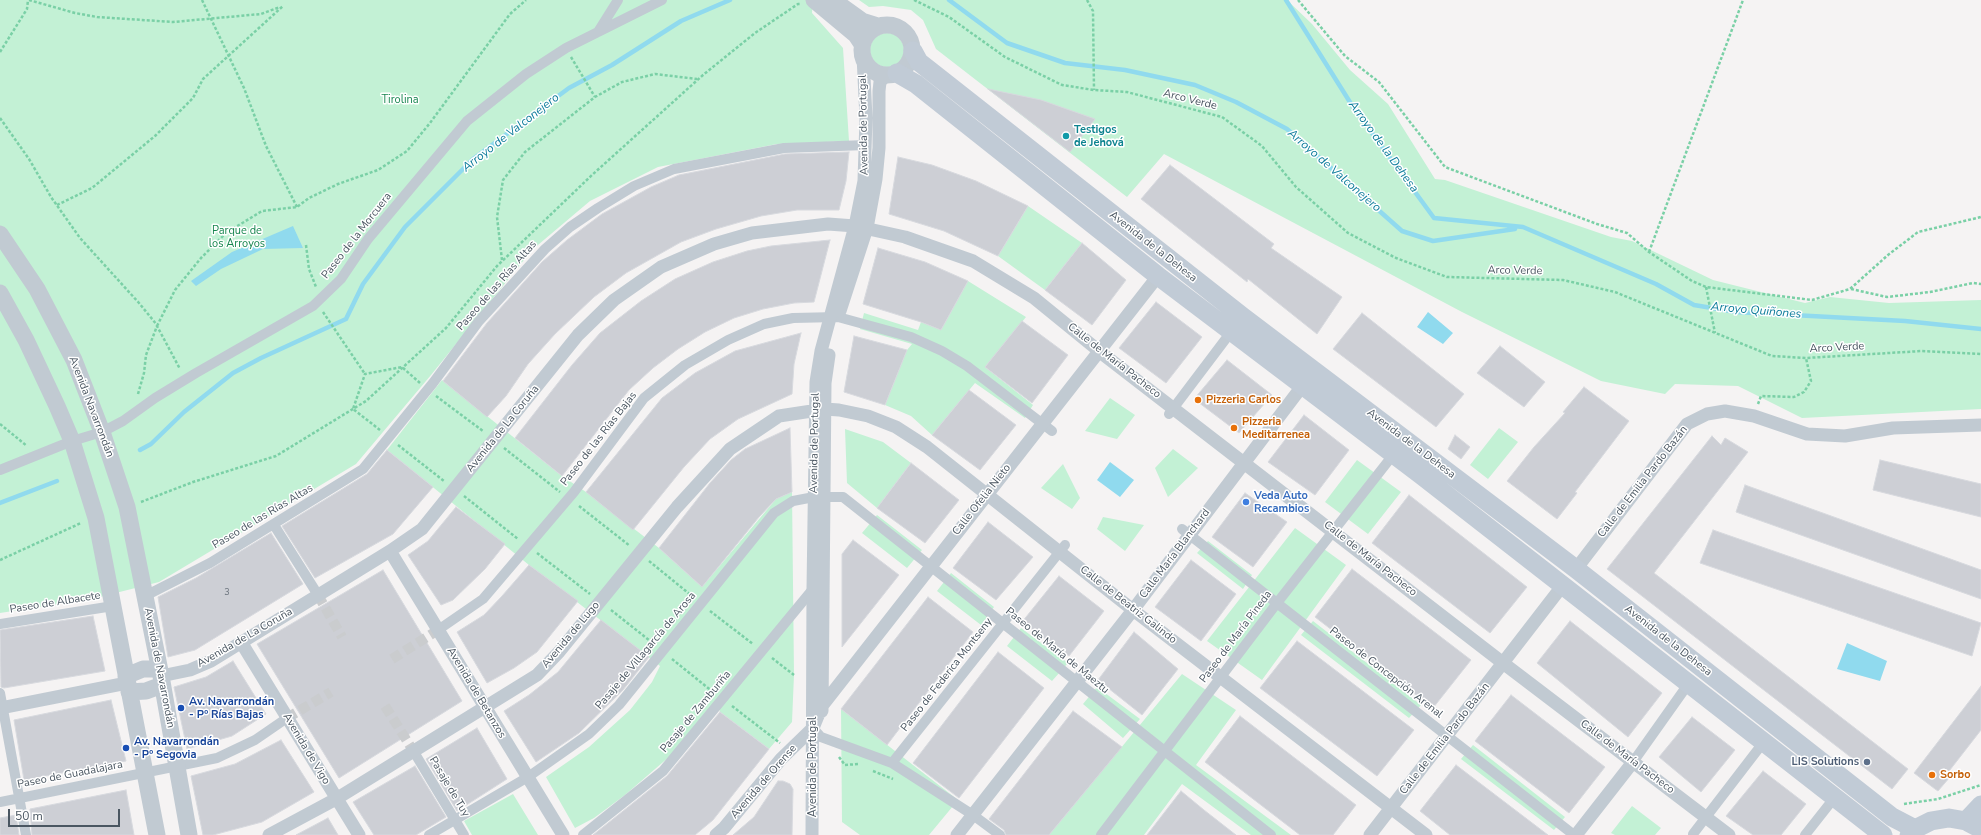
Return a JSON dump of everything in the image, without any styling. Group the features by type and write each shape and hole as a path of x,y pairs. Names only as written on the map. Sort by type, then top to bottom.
{"main road":[{"name":"Avenida de la Dehesa","path":"913,51 919,62 1237,324 1303,385 1563,585 1883,835"},
{"name":"Avenida de la Dehesa","path":"891,74 916,84 1158,276 1237,324 1576,569 1912,832"},
{"path":"1912,832 1931,821 1949,818 1974,825 1981,805"}],"street":[{"path":"598,32 618,0"},
{"name":"Paseo de la Morcuera","path":"0,470 72,441 102,432 123,421 154,398 317,302 341,279 368,239 467,122 526,74 566,48 662,0"},
{"name":"Avenida de la Dehesa","path":"822,1 862,21 878,26 895,25 902,29 912,43 913,51"},
{"name":"Avenida de la Dehesa","path":"822,1 856,35 871,69 891,74"},
{"path":"863,50 868,33 878,26"},
{"name":"Avenida de Portugal","path":"861,227 866,145 863,50"},
{"path":"891,74 908,64 913,51"},
{"name":"Avenida de Portugal","path":"822,706 819,497 820,410 816,382 821,351 834,316 876,179 879,148 880,82 891,74"},
{"name":"Paseo de las Rías Altas","path":"145,596 210,563 363,469 433,383 484,316 545,249 570,227 598,208 634,186 674,169 784,148 866,145"},
{"name":"Avenida de La Coruña","path":"161,676 190,670 211,661 390,551 422,529 578,335 614,300 661,267 714,244 752,233 828,224 861,227"},
{"name":"Calle de María Pacheco","path":"861,227 905,237 973,261 1034,298 1171,410 1244,462 1729,835"},
{"name":"Avenida Navarrondán","path":"0,234 37,289 74,360 102,432 127,507 145,596"},
{"name":"Calle Ofelia Nieto","path":"817,733 822,706 1158,276"},
{"path":"0,293 41,371 72,441 96,518 114,606 127,684 156,835"},
{"name":"Paseo de las Rías Bajas","path":"438,630 483,599 574,492 644,398 685,365 728,340 764,324 793,318 834,316 911,337 942,351 967,366 1052,431"},
{"path":"1171,410 1237,324"},
{"name":"Calle María Blanchard","path":"957,835 1133,610 1186,532 1244,462 1303,385"},
{"name":"Calle de Beatriz Galindo","path":"820,410 839,410 868,416 896,427 927,447 986,495 1062,549 1133,610 1426,835"},
{"name":"Avenida de Lugo","path":"269,835 336,799 537,675 559,652 677,507 730,448 779,416 820,410"},
{"name":"Calle de Emilia Pardo Bazán","path":"1576,569 1687,424 1708,414 1725,411 1754,416 1807,434 1845,436 1893,428 1981,425"},
{"name":"Paseo de María Pineda","path":"1101,835 1163,751 1393,455"},
{"name":"Avenida de Portugal","path":"819,497 813,589 821,835"},
{"name":"Paseo de María de Maeztu","path":"819,497 843,497 1271,835"},
{"name":"Pasaje de Villagarcía de Arosa","path":"429,835 528,777 589,734 618,705 774,513 793,501 819,497"},
{"path":"274,525 318,595"},
{"name":"Paseo de Concepción Arenal","path":"1186,532 1575,835"},
{"name":"Paseo de Federica Montseny","path":"892,763 1062,549"},
{"name":"Avenida de Betanzos","path":"390,551 563,835"},
{"name":"Calle de Emilia Pardo Bazán","path":"1370,835 1563,585"},
{"name":"Pasaje de Zamburiña","path":"582,835 663,771 813,589"},
{"name":"Avenida de Navarrondán","path":"145,596 178,766 189,835"},
{"name":"Paseo de Albacete","path":"0,624 114,606"},
{"name":"Avenida de Vigo","path":"241,642 359,835"},
{"path":"2,708 127,684 146,690 161,676"},
{"path":"1575,835 1633,762 1689,683"},
{"path":"0,693 26,835"},
{"path":"144,772 217,758 256,740 287,718"},
{"path":"1693,834 1775,726"},
{"path":"817,733 892,763 973,815 1000,835"},
{"name":"Avenida de Portugal","path":"812,835 817,733"},
{"name":"Avenida de Orense","path":"716,835 724,828 790,750 817,733"},
{"name":"Pasaje de Tuy","path":"414,752 464,835"},
{"name":"Paseo de Guadalajara","path":"0,802 18,797 144,772"},
{"path":"1805,835 1835,797"}],"path":[{"path":"0,52 27,9 28,0 75,13 97,17 173,22 261,14 282,6 203,79 193,98 155,136 92,188 57,205"},
{"path":"202,0 229,56 266,146 297,207"},
{"path":"136,397 144,373 146,355 157,326 174,290 201,258 226,233 262,211 297,207 309,198 338,184 378,170 407,151 430,124 510,14 526,0"},
{"name":"Arco Verde","path":"914,0 949,17 1005,57 1062,85 1094,90 1127,92 1222,117 1262,146 1296,187 1348,233 1396,258 1448,277 1563,280 1615,292 1772,356 1806,358 1922,351 1981,354"},
{"path":"1087,0 1093,11 1094,90"},
{"path":"1298,0 1345,56 1379,82 1445,167 1597,224 1627,233 1649,252 1692,281 1706,287 1812,300 1850,289 1888,255 1918,232 1981,217"},
{"path":"1649,252 1743,0"},
{"path":"127,507 192,482 276,456 366,401 446,328 502,261 592,175 698,80 755,33 798,4 822,1"},
{"path":"566,48 594,97"},
{"path":"502,261 497,217 503,180 524,152 585,106 594,97 622,82 655,74 698,80"},
{"path":"0,118 29,159 57,205 80,238 139,303 157,326 186,380"},
{"path":"306,245 309,269 316,285 317,302 365,374"},
{"path":"1850,289 1887,296 1930,292 1973,283 1981,284"},
{"path":"1706,287 1715,333"},
{"path":"1754,416 1761,396 1794,397 1804,392 1811,381 1806,358"},
{"path":"353,409 600,601 722,699 790,750"},
{"path":"0,424 38,455"},
{"path":"0,560 83,522 96,518"},
{"path":"817,733 845,765 858,764 865,767"},
{"path":"872,770 899,782"}],"green space":[{"name":"Parque de los Arroyos","path":"0,0 813,0 812,13 843,48 849,141 777,144 658,167 590,201 532,250 431,375 356,464 159,582 92,599 0,613"},
{"path":"859,0 1287,0 1312,24 1350,70 1388,104 1435,179 1445,180 1611,237 1632,241 1713,280 1805,303 1830,297 1889,303 1981,300 1981,409 1802,418 1738,386 1675,384 1665,394 1601,381 1462,312 1164,154 1127,197 936,49 923,20 911,10 883,6 869,7"},
{"path":"890,33 899,38 903,43 903,57 899,62 894,66 884,67 880,66 871,57 870,47 871,43 880,34"},
{"path":"1028,206 1082,243 1045,290 998,256"},
{"path":"968,281 1026,317 985,367 1033,405 1025,418 975,383 932,435 911,416 885,405 907,350 912,344 860,329 864,313 918,330 921,322 941,330"},
{"path":"442,380 562,476 586,492 659,548 702,587 776,499 792,492 794,675 792,722 769,749 720,712 717,699 677,750 625,795 594,818 575,828 546,777 589,747 630,710 652,682 660,666 529,565 387,450"},
{"path":"1110,398 1135,415 1117,439 1085,431"},
{"path":"1499,428 1518,442 1488,479 1470,465"},
{"path":"845,429 883,442 911,463 877,508 847,483"},
{"path":"1173,449 1198,468 1168,497 1155,468"},
{"path":"1357,460 1401,492 1368,534 1325,502"},
{"path":"1063,464 1080,498 1072,509 1041,488"},
{"path":"877,515 922,550 907,568 862,533"},
{"path":"1103,517 1144,525 1125,551 1097,529"},
{"path":"1295,528 1346,565 1262,680 1207,641"},
{"path":"1208,541 1252,575 1243,589 1197,553"},
{"path":"951,573 994,607 981,625 937,591"},
{"path":"1313,621 1421,705 1409,718 1301,635"},
{"path":"1021,628 1068,663 1052,681 1007,646"},
{"path":"1182,674 1236,710 1196,765 1291,835 1251,835 1182,784 1144,835 1049,835"},
{"path":"1097,687 1140,719 1123,738 1083,704"},
{"path":"841,709 958,800 929,835 860,835 842,822"},
{"path":"1473,745 1565,817 1554,830 1461,759"},
{"path":"513,794 538,835 472,835 464,821"},
{"path":"1632,806 1661,828 1655,835 1615,835 1611,833"}],"water":[{"path":"293,226 303,248 263,249 221,269 196,286 191,281 232,252"},
{"path":"1428,312 1453,333 1443,344 1417,327"},
{"path":"1110,462 1134,480 1120,497 1097,480"},
{"path":"1847,643 1887,661 1880,681 1837,669"}],"building":[{"name":"Testigos de Jehová","path":"988,89 1041,100 1095,119 1070,152"},
{"path":"849,152 846,181 839,210 797,210 761,216 716,229 681,242 626,273 594,297 555,334 528,364 506,396 487,417 443,381 487,323 542,262 567,240 602,214 651,187 679,175 785,154"},
{"path":"898,157 932,165 976,181 1028,206 998,256 944,231 889,214"},
{"path":"1170,165 1274,244 1271,248 1342,297 1317,334 1248,279 1247,282 1141,199"},
{"path":"830,240 814,302 794,303 763,309 734,318 705,332 678,349 653,368 629,390 562,476 515,438 572,365 600,333 641,301 675,279 713,262 747,251 771,246"},
{"path":"1082,243 1126,280 1092,325 1045,290"},
{"path":"878,248 925,262 968,281 941,330 921,322 863,304"},
{"path":"1156,302 1202,337 1166,383 1119,348"},
{"path":"1362,313 1464,394 1436,427 1333,349"},
{"path":"1022,321 1068,355 1032,403 985,367"},
{"path":"801,333 794,364 792,394 738,419 710,439 684,467 633,530 586,492 662,398 695,373 735,351"},
{"path":"854,336 907,350 885,405 844,392"},
{"path":"1500,346 1545,382 1524,407 1477,373"},
{"path":"1227,360 1272,395 1239,433 1194,399"},
{"path":"1584,387 1629,421 1575,492 1577,493 1557,519 1507,481 1534,447 1565,413 1563,412"},
{"path":"969,390 1016,425 980,470 932,435"},
{"path":"1304,415 1349,450 1315,495 1268,462"},
{"path":"790,428 792,492 776,499 759,517 702,587 659,548 710,483 731,460 745,449"},
{"path":"1455,435 1470,447 1461,459 1448,449"},
{"path":"1712,436 1721,445 1725,438 1748,452 1654,573 1908,769 1892,789 1607,569"},
{"path":"387,450 433,487 393,534 315,578 282,526 367,474"},
{"path":"1880,460 1981,484 1981,517 1873,490"},
{"path":"911,463 959,500 925,543 877,508"},
{"path":"1745,485 1981,570 1981,599 1736,512"},
{"path":"1245,493 1287,522 1253,567 1212,537"},
{"path":"1409,495 1527,587 1490,633 1372,543"},
{"path":"456,507 505,544 485,569 453,600 441,605 408,555 428,541"},
{"path":"988,522 1033,557 996,600 953,568"},
{"path":"1713,530 1981,623 1972,656 1700,563"},
{"path":"271,533 303,584 195,650 168,657 158,597 196,578"},
{"path":"853,540 899,575 842,647 842,554"},
{"path":"1191,560 1236,594 1201,641 1155,607"},
{"path":"529,565 578,601 537,652 514,668 487,683 457,632 484,615"},
{"path":"1352,569 1471,660 1433,708 1315,617"},
{"path":"383,570 462,701 339,778 257,644"},
{"path":"1059,576 1104,611 1069,656 1022,622"},
{"path":"928,597 973,632 887,745 841,709"},
{"path":"93,616 105,671 4,688 1,687 0,630"},
{"path":"601,620 649,657 623,690 579,733 536,762 504,711 529,695 558,672"},
{"path":"1570,621 1662,693 1628,737 1537,663"},
{"path":"1134,632 1178,669 1142,715 1098,680"},
{"path":"1297,641 1414,730 1377,776 1260,688"},
{"path":"998,652 1044,688 959,798 913,763"},
{"path":"233,661 266,714 232,736 187,749 174,687 206,677"},
{"path":"1981,686 1981,730 1946,775 1950,777 1938,791 1914,773"},
{"path":"1511,695 1605,767 1569,813 1475,741"},
{"path":"111,700 126,761 24,780 14,720"},
{"path":"1073,711 1122,747 1049,835 1006,835 1004,830 989,819"},
{"path":"720,712 769,749 713,820 695,835 593,835 667,776"},
{"path":"1240,716 1356,805 1333,835 1300,835 1205,762"},
{"path":"1692,717 1735,750 1701,792 1659,757"},
{"path":"477,728 507,779 457,811 426,759"},
{"path":"281,740 314,792 262,822 213,835 203,835 191,776 235,764"},
{"path":"1456,765 1548,835 1450,835 1420,811"},
{"path":"415,766 446,817 416,835 374,835 353,802"},
{"path":"1763,771 1806,804 1781,835 1753,835 1726,816"},
{"path":"778,781 783,781 790,784 793,789 792,835 733,835 754,817"},
{"path":"126,790 134,835 32,835 30,809"},
{"path":"1181,791 1204,810 1236,835 1147,835"},
{"path":"16,815 19,835 0,835 0,818"},
{"path":"328,818 338,835 296,835"}],"waterway":[{"name":"Arroyo de Valconejero","path":"140,450 151,444 184,412 233,373 261,358 346,319 363,284 405,227 473,159 569,88 612,65 681,21 730,0"},
{"name":"Arroyo de Valconejero","path":"949,0 1007,43 1065,63 1125,70 1195,85 1236,102 1287,129 1402,231 1433,241 1515,229"},
{"name":"Arroyo Quiñones","path":"1286,0 1353,107 1434,218 1523,227 1656,284 1694,305 1736,312 1905,321 1981,329"},
{"name":"Arroyo de Valconejero","path":"0,503 57,481"}],"tunnel":[{"path":"318,595 342,637"},
{"path":"392,659 438,630"},
{"path":"287,718 331,692"},
{"path":"385,706 414,752"}],"place":[{"name":"Testigos de Jehová","path":"1066,136"},
{"name":"Pizzeria Carlos","path":"1198,400"},
{"name":"Pizzeria Meditarrenea","path":"1234,428"},
{"name":"Veda Auto Recambios","path":"1246,502"},
{"name":"Av. Navarrondán - Pº Rías Bajas","path":"181,708"},
{"name":"Av. Navarrondán - Pº Segovia","path":"126,748"},
{"name":"LIS Solutions","path":"1867,762"},
{"name":"Sorbo","path":"1932,775"}],"park label":[{"name":"Tirolina","path":"400,100"}],"water label":[{"name":"Arroyo de la Dehesa","path":"1383,147"}]}
